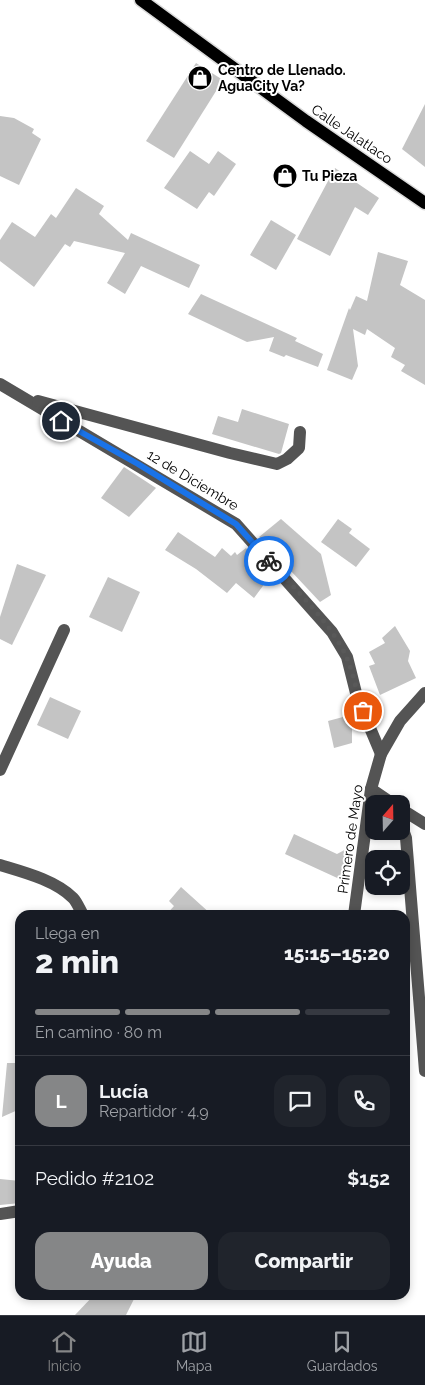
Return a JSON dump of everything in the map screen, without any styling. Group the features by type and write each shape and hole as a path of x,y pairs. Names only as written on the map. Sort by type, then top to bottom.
{"main road":[{"name":"Calle Jalatlaco","path":"142,0 306,121 425,202"}],"street":[{"name":"12 de Diciembre","path":"0,384 236,524 332,632 347,657 357,697 381,754"},
{"path":"19,395 66,410 277,464 287,459 299,448 300,432"},
{"path":"0,770 64,630"},
{"name":"Primero de Mayo","path":"355,910 371,789 381,754 400,721 425,693"},
{"path":"371,789 380,795"},
{"path":"410,815 425,824"},
{"path":"406,840 425,1071"},
{"path":"0,865 33,875 55,886 73,898 80,910"},
{"path":"0,1214 15,1212"}],"building":[{"path":"196,63 223,80 174,158 146,141"},
{"path":"425,104 425,167 402,149"},
{"path":"0,116 14,118 34,129 32,133 41,139 19,185 0,176"},
{"path":"190,151 209,164 218,151 236,164 214,196 209,192 197,209 164,188"},
{"path":"335,168 379,198 368,215 355,207 330,256 297,239"},
{"path":"76,188 104,206 99,214 128,240 131,233 200,265 189,288 141,266 125,294 107,283 125,253 74,241 70,247 65,244 34,287 0,261 0,240 12,222 35,237 51,214 56,218"},
{"path":"271,220 296,235 276,270 250,255"},
{"path":"378,252 408,261 400,285 425,300 425,385 401,371 405,365 391,357 395,348 367,329 365,335 353,329 358,366 352,380 327,370 349,308 350,310 356,296 367,301"},
{"path":"201,294 297,338 295,341 323,354 318,367 269,351 274,337 247,342 188,314"},
{"path":"242,409 289,424 281,453 212,434 218,416 238,422"},
{"path":"124,467 156,488 129,517 101,498"},
{"path":"281,519 321,554 331,595 320,602 259,537"},
{"path":"338,519 352,529 349,533 370,549 356,567 321,542"},
{"path":"178,532 215,557 222,548 231,556 235,552 237,555 246,548 271,575 254,598 236,583 227,593 196,569 165,550"},
{"path":"17,564 46,575 12,645 0,639 0,617"},
{"path":"108,577 140,592 122,632 89,617"},
{"path":"395,626 410,651 408,661 416,678 380,695 369,666 375,664 369,652 385,643 382,638"},
{"path":"50,697 81,711 68,739 37,725"},
{"path":"343,717 352,728 352,743 334,748 328,721"},
{"path":"294,834 337,854 352,846 346,882 285,854"},
{"path":"181,887 206,910 170,910 174,906 169,901"},
{"path":"7,1063 15,1063 15,1111 2,1117"},
{"path":"0,1179 15,1180 15,1204 0,1205"},
{"path":"89,1300 134,1300 126,1315 75,1315"}],"way so far":[{"path":"269,561 332,632 347,657 357,697 363,711"}],"place":[{"name":"Centro de Llenado. AguaCity Va?","path":"200,78"},
{"name":"Tu Pieza","path":"285,176"}],"route":[{"path":"61,421 138,464 236,524 269,561"}]}
